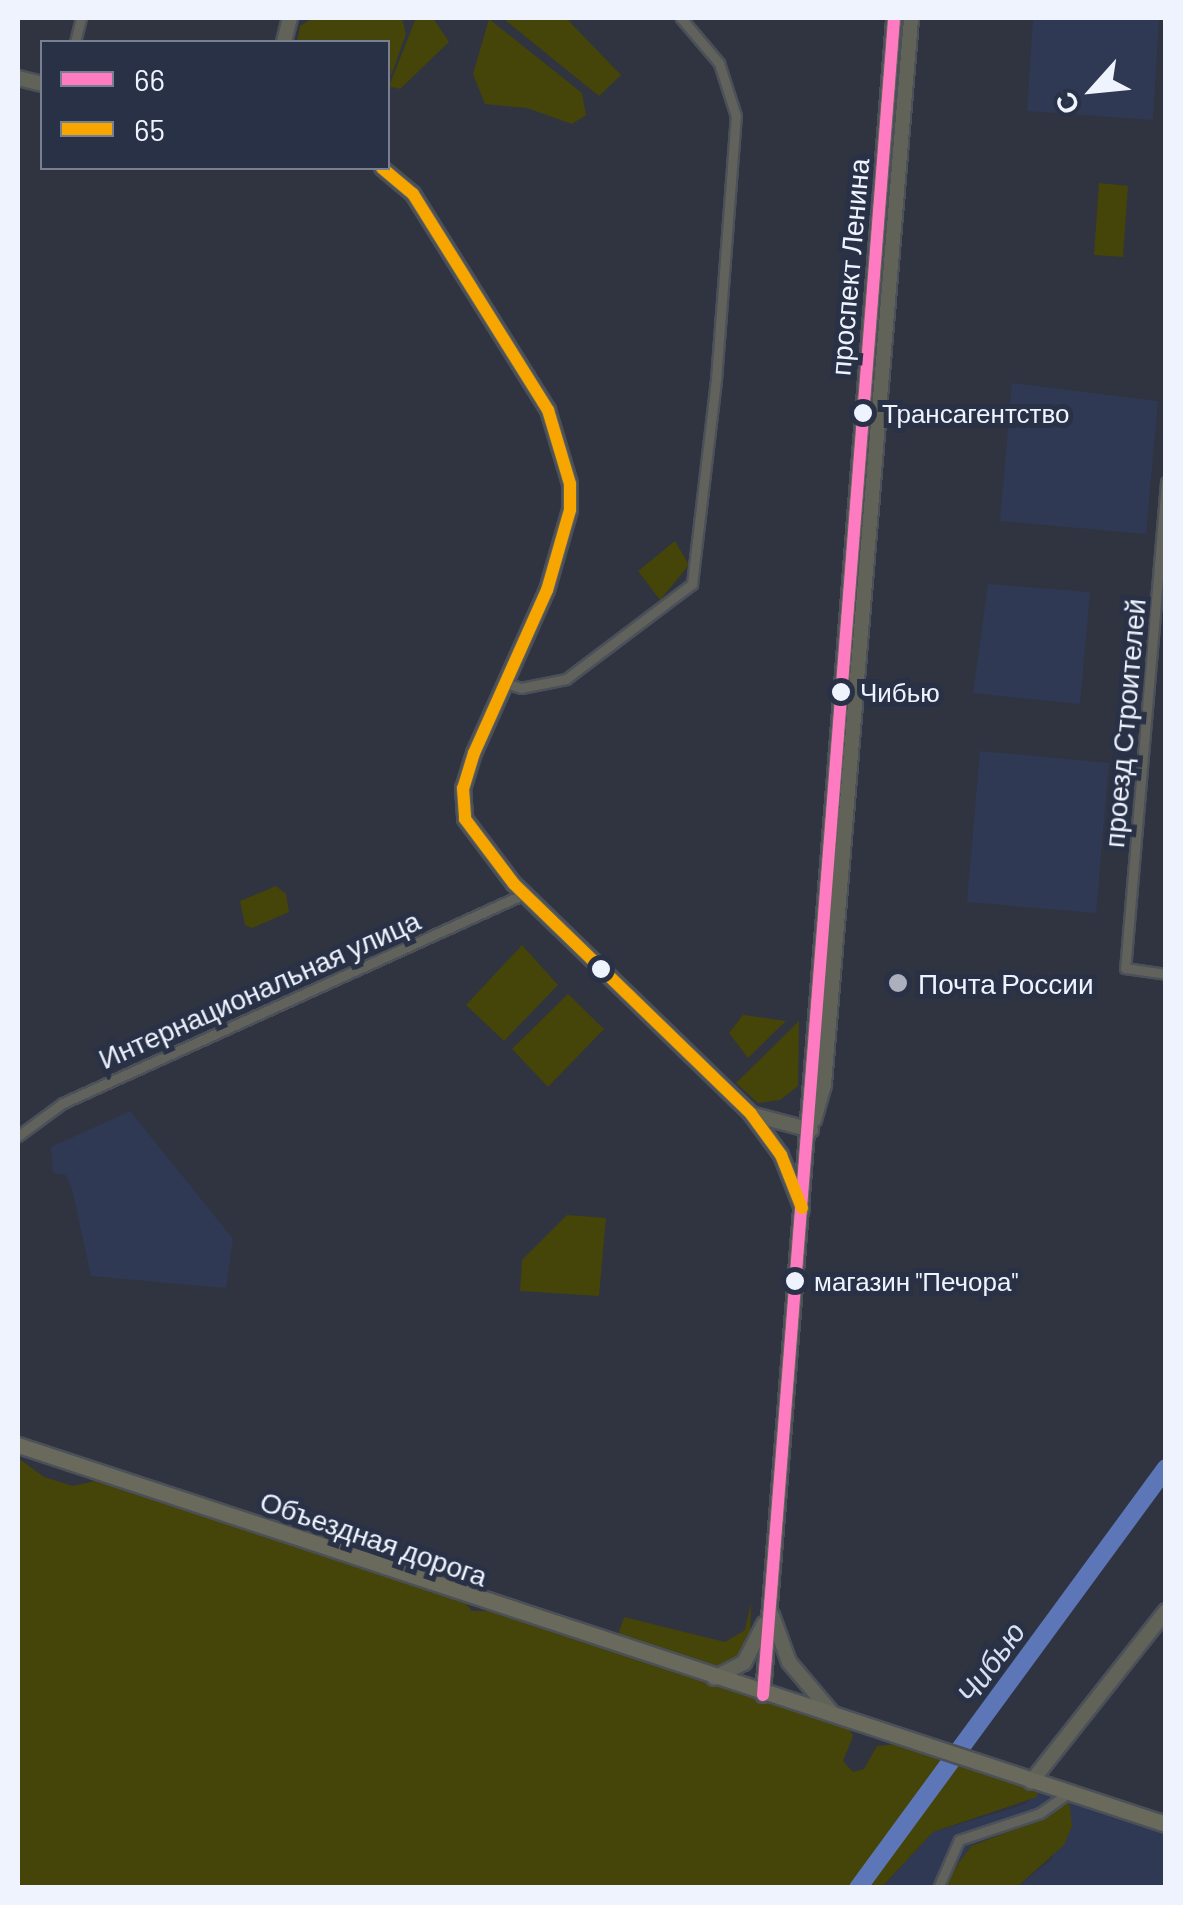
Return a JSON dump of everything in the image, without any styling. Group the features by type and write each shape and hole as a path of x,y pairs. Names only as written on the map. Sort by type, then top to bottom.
{"main road":[{"name":"проспект Ленина","path":"763,1695 811,1130 807,1082 894,18"},
{"name":"проспект Ленина","path":"811,1130 824,1084 911,18"},
{"path":"384,170 413,194 482,301 548,410 564,454 570,510 547,590 463,788 465,819 524,894 752,1114 781,1155 804,1214"},
{"path":"843,641 860,643"},
{"path":"752,1114 811,1130"},
{"name":"Объездная дорога","path":"18,1444 841,1721 1166,1824"},
{"path":"714,1678 744,1663 770,1610"},
{"path":"770,1610 789,1662 841,1721"},
{"path":"1031,1782 1166,1612"}],"street":[{"path":"505,683 521,688 566,679 692,584 736,116 718,63 681,18"},
{"name":"проезд Строителей","path":"1166,482 1125,968 1166,974"},
{"name":"Интернациональная улица","path":"18,1136 63,1103 524,894"},
{"path":"938,1888 958,1840 1040,1814 1069,1793"}],"shaded area":[{"path":"313,18 402,18 406,34 391,76 390,40 297,40 300,26"},
{"path":"416,18 433,18 449,42 400,89 390,83"},
{"path":"566,18 621,75 599,96 506,21"},
{"path":"1033,18 1159,18 1153,120 1027,111"},
{"path":"489,19 582,93 586,115 572,124 527,108 485,104 473,74"},
{"path":"1099,183 1128,186 1123,257 1094,255"},
{"path":"1012,383 1158,401 1146,534 1000,521"},
{"path":"675,541 689,565 660,600 638,571"},
{"path":"988,584 1090,592 1080,704 973,693"},
{"path":"980,751 1109,763 1096,913 967,902"},
{"path":"276,886 286,894 289,912 252,928 245,925 240,901"},
{"path":"522,945 558,985 504,1041 466,1005"},
{"path":"568,994 604,1029 548,1087 512,1049"},
{"path":"743,1015 786,1021 748,1058 729,1033"},
{"path":"799,1021 798,1086 780,1100 758,1103 736,1083"},
{"path":"130,1111 233,1239 226,1288 91,1276 72,1189 66,1175 53,1173 51,1147"},
{"path":"567,1215 606,1218 599,1296 520,1291 522,1260"},
{"path":"18,1458 44,1477 73,1486 95,1481 463,1600 472,1611 495,1611 849,1728 853,1736 843,1761 853,1772 864,1769 877,1746 897,1744 1038,1790 1037,1797 933,1832 882,1887 18,1887"},
{"path":"751,1602 750,1643 723,1672 617,1638 624,1617 725,1642 745,1630"},
{"path":"1038,1790 1165,1831 1165,1887 1017,1887 1051,1860 1070,1817 1068,1801 971,1846 940,1887 882,1888 933,1832 1026,1804"},
{"path":"1069,1800 1072,1826 1064,1845 1017,1887 940,1888 971,1846 1051,1815"}],"waterway":[{"name":"Чибью","path":"858,1888 1166,1468"}],"transit line":[{"name":"66","path":"763,1695 894,18"},
{"name":"65","path":"384,170 413,194 548,410 570,484 570,510 547,590 474,753 463,788 465,819 514,884 751,1114 781,1155 802,1208"}],"place":[{"name":"Трансагентство","path":"863,413"},
{"name":"Чибью","path":"841,692"},
{"name":"Почта России","path":"898,983"},
{"name":"магазин \"Печора\"","path":"795,1281"}]}
